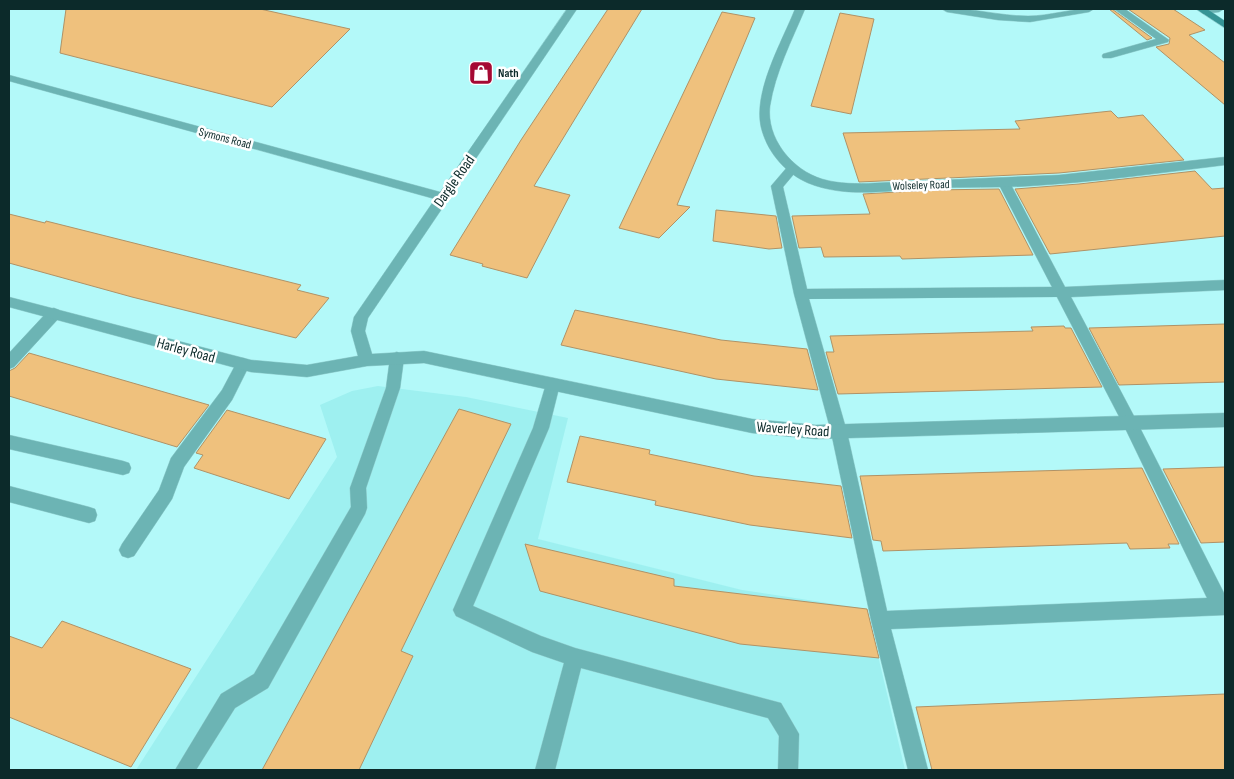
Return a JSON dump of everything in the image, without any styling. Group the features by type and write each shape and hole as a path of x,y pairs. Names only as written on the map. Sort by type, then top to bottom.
{"main road":[{"path":"1204,10 1225,25"}],"street":[{"name":"Dargle Road","path":"367,360 358,331 361,317 572,9"},
{"name":"Wolseley Road","path":"800,9 772,80 765,106 767,126 774,147 782,158 794,168 818,181 837,186 1004,183 1073,178 1225,161"},
{"path":"947,9 998,17 1030,19 1089,9"},
{"path":"1107,56 1164,40 1119,9"},
{"path":"1204,10 1219,9"},
{"name":"Symons Road","path":"9,78 442,197"},
{"path":"794,168 777,186 800,294 839,432 880,620 918,770"},
{"path":"880,620 1223,606 1130,423 1004,183"},
{"path":"800,294 1060,292 1225,285"},
{"name":"Harley Road","path":"9,302 243,364 291,371 307,371 367,360"},
{"path":"9,363 54,314"},
{"name":"Waverley Road","path":"367,360 424,357 752,426 839,432 1225,420"},
{"path":"185,770 228,701 261,680 359,508 358,488 393,388 397,358"},
{"path":"128,550 166,494 177,463 227,395 243,364"},
{"path":"553,384 540,428 462,610 539,645 575,657 774,710 788,734 788,770"},
{"path":"9,442 123,468"},
{"path":"9,494 89,515"},
{"path":"545,770 575,657"}],"shaded area":[{"path":"378,386 466,397 568,418 538,539 742,590 867,609 905,770 136,770 337,457 320,405 352,391"}],"building":[{"path":"66,9 260,9 350,29 272,107 60,53"},
{"path":"608,9 642,9 534,186 570,195 527,278 450,255 521,140"},
{"path":"1109,9 1112,9 1152,38 1147,40"},
{"path":"1128,9 1173,9 1205,30 1189,35 1225,63 1225,105 1156,47 1169,44 1170,38"},
{"path":"722,12 755,18 677,205 690,207 659,238 619,228"},
{"path":"840,13 874,19 851,114 811,106"},
{"path":"1111,111 1118,118 1143,115 1184,160 1059,173 859,182 843,133 1020,129 1015,121"},
{"path":"1195,171 1212,189 1225,188 1225,236 1050,254 1015,189 1079,184"},
{"path":"999,189 1033,255 902,259 900,256 824,257 821,247 799,248 792,216 870,214 863,194"},
{"path":"716,210 776,216 782,248 769,249 713,241"},
{"path":"9,214 45,223 46,221 301,285 297,290 329,298 296,338 132,297 9,263"},
{"path":"575,310 721,340 807,349 818,390 716,379 561,345"},
{"path":"1225,324 1225,382 1119,385 1089,328"},
{"path":"1064,326 1065,328 1071,328 1102,387 838,394 826,352 834,352 830,336 1033,331 1031,327"},
{"path":"29,353 209,405 177,447 9,396 9,371 15,368"},
{"path":"459,409 511,424 401,651 413,656 359,770 262,770"},
{"path":"227,410 326,439 289,499 194,468 203,455 196,453"},
{"path":"580,436 650,450 649,454 754,476 841,486 852,538 750,525 655,505 656,501 567,482"},
{"path":"1225,467 1225,542 1201,543 1163,469"},
{"path":"1142,468 1179,544 1168,544 1170,548 1130,549 1127,543 883,551 881,541 873,540 860,476"},
{"path":"525,544 674,579 674,586 867,609 879,658 740,644 540,591"},
{"path":"62,621 191,669 131,767 9,717 9,636 42,648"},
{"path":"1225,694 1225,770 932,770 916,707"}],"place":[{"name":"Nath","path":"481,73"}]}
